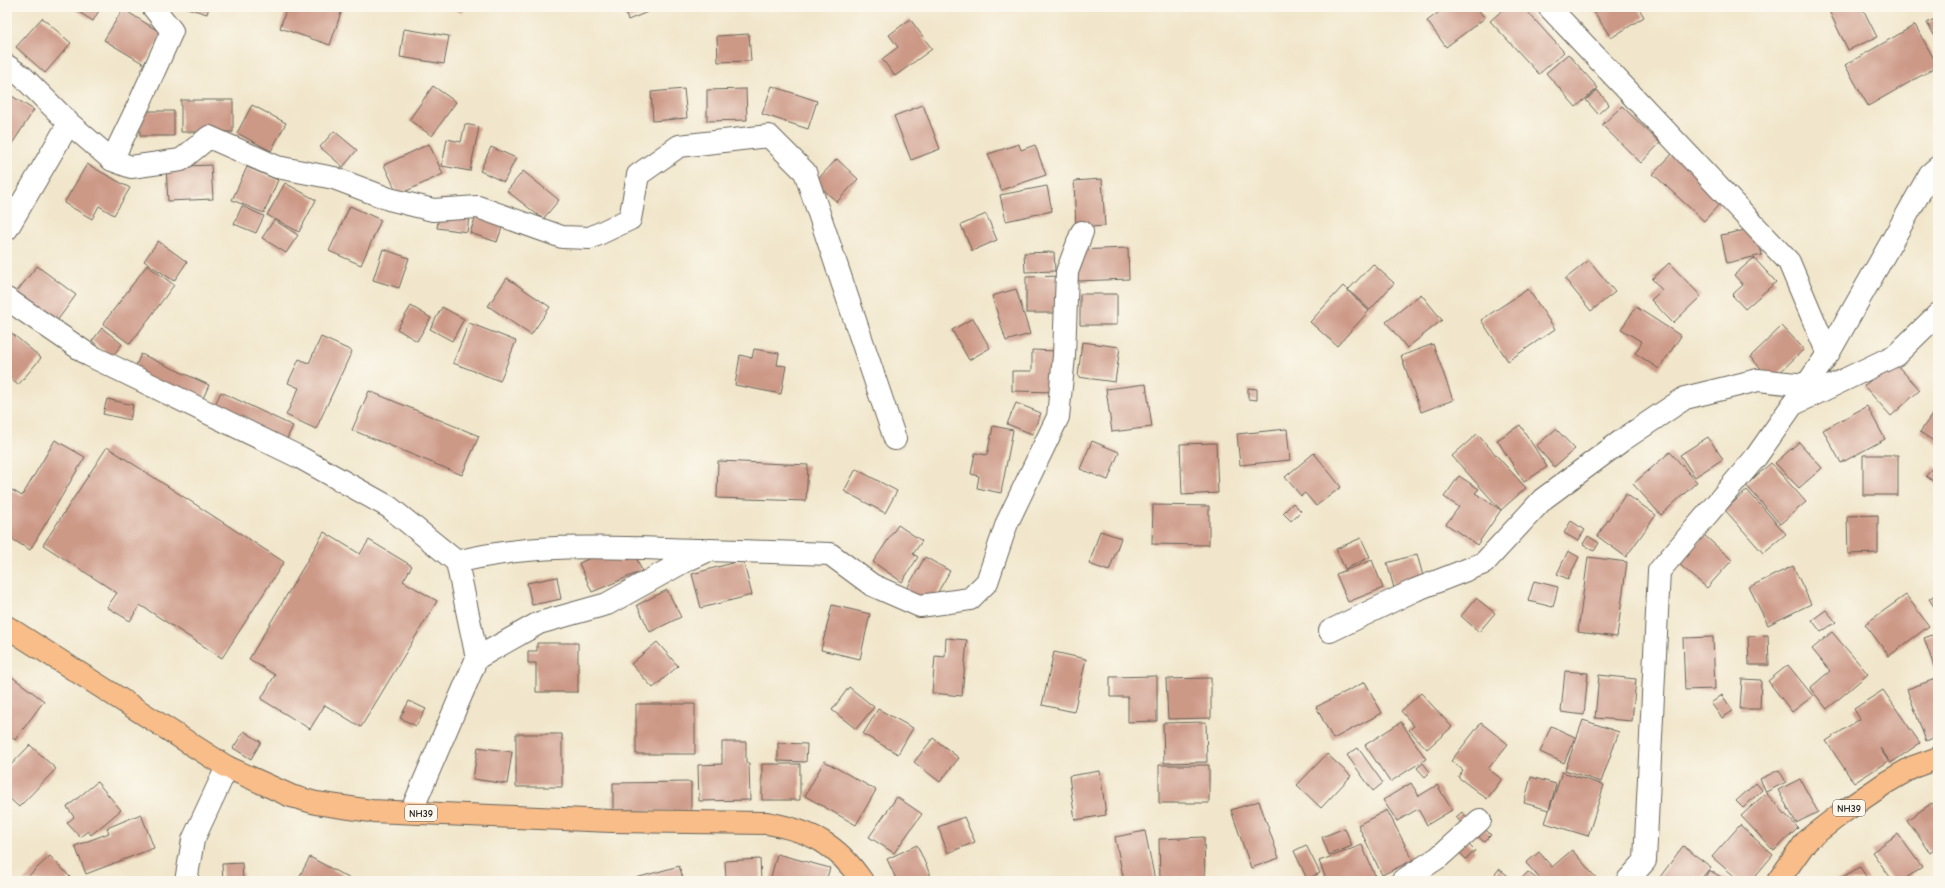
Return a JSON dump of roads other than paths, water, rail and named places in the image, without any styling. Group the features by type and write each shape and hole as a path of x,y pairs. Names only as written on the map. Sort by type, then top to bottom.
{"highway":[{"name":"NH39","path":"7,627 227,767 292,796 316,803 371,811 611,821 768,823 790,827 809,833 828,844 843,857 862,881"},
{"name":"NH39","path":"1778,881 1807,840 1887,782 1913,767 1938,758"}],"street":[{"path":"112,160 172,31 152,7"},
{"path":"1549,7 1789,262 1828,354"},
{"path":"7,66 23,77 69,123 112,160 131,167 181,160 209,137 277,167 334,178 389,199 433,210 478,207 562,237 590,238 630,219 638,175 679,146 769,136 805,172 895,439"},
{"path":"7,229 69,123"},
{"path":"1627,881 1645,861 1659,571 1756,457 1806,386 1828,354 1930,174 1938,167"},
{"path":"457,562 482,555 587,548 830,554 872,585 920,606 970,598 987,582 1007,523 1058,417 1064,356 1067,272 1082,232"},
{"path":"7,299 89,355 301,458 389,507 457,562 477,658 411,812"},
{"path":"1793,404 1896,355 1938,314"},
{"path":"1330,631 1415,590 1484,562 1543,499 1624,439 1685,398 1758,380 1806,386"},
{"path":"477,658 540,624 607,604 683,562 709,550"},
{"path":"189,877 193,840 227,767"},
{"path":"1402,881 1439,857 1480,820"}]}
